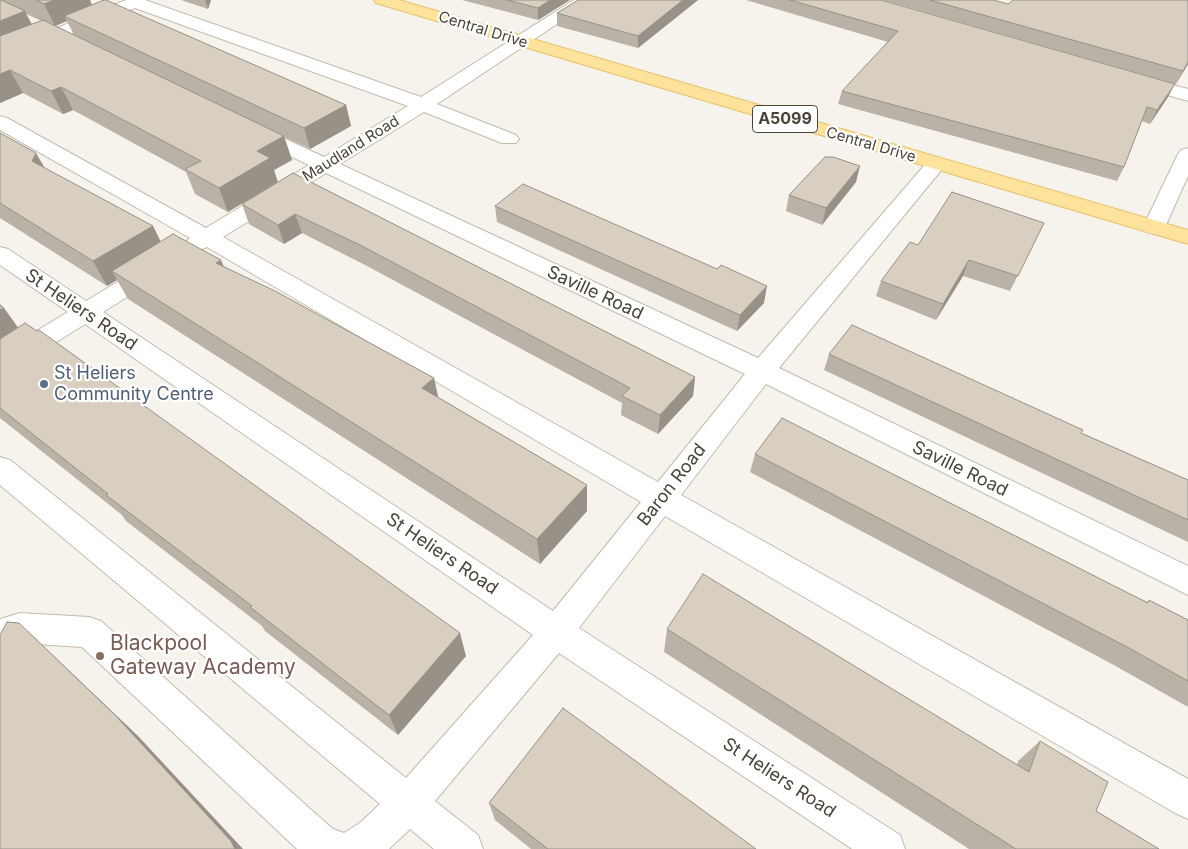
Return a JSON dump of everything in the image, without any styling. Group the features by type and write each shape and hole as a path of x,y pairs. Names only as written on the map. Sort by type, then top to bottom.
{"main road":[{"name":"Central Drive","path":"382,0 1188,237"}],"street":[{"name":"Maudland Road","path":"0,365 422,105 585,0"},
{"path":"0,57 135,2 422,105 509,139"},
{"path":"27,21 80,47"},
{"path":"1122,76 1188,95"},
{"path":"0,122 207,238 1188,800"},
{"name":"Saville Road","path":"237,123 324,166 762,371 1188,581"},
{"path":"1154,227 1188,154"},
{"name":"Baron Road","path":"354,849 375,836 408,804 556,632 762,371 936,164"},
{"name":"St Heliers Road","path":"0,254 556,632 886,849"},
{"path":"0,468 464,849"},
{"path":"0,634 20,628 89,632 303,828 324,846 337,849"}],"building":[{"path":"1,0 25,11 0,21"},
{"path":"36,0 54,0 44,4"},
{"path":"104,0 346,105 304,128 64,16"},
{"path":"507,0 550,0 538,8"},
{"path":"578,0 683,0 638,36 557,13"},
{"path":"790,0 881,0 1175,84 1157,110 1147,107 1124,167 842,91 898,31"},
{"path":"930,0 993,0 1008,4 1013,0 1188,0 1188,62 1183,71"},
{"path":"43,20 284,136 257,151 270,158 219,188 185,169 201,161 61,87 51,91 10,70 0,74 0,36"},
{"path":"0,133 36,153 32,161 153,226 93,261 0,203"},
{"path":"825,157 833,157 860,166 826,208 789,195"},
{"path":"293,173 695,377 660,415 622,396 630,388 362,246 295,214 278,225 242,204"},
{"path":"523,184 717,269 721,265 767,286 740,315 495,206"},
{"path":"952,192 1044,223 1018,276 969,260 943,304 881,281 910,242 918,245"},
{"path":"173,234 221,260 216,263 275,291 434,378 422,388 587,485 537,539 112,271"},
{"path":"25,323 37,331 39,330 460,633 389,715 250,607 252,606 106,495 108,494 0,408 0,339"},
{"path":"852,325 1083,430 1081,433 1188,480 1188,520 829,354"},
{"path":"782,418 1148,603 1149,600 1188,620 1188,681 1129,648 755,454"},
{"path":"703,574 1029,772 1040,741 1108,782 1096,811 1159,849 1016,849 667,629"},
{"path":"7,622 19,623 115,715 231,841 235,849 0,849 0,635"},
{"path":"563,708 756,849 548,849 489,803"}],"place":[{"name":"St Heliers Community Centre","path":"44,384"},
{"name":"Blackpool Gateway Academy","path":"100,656"}]}
